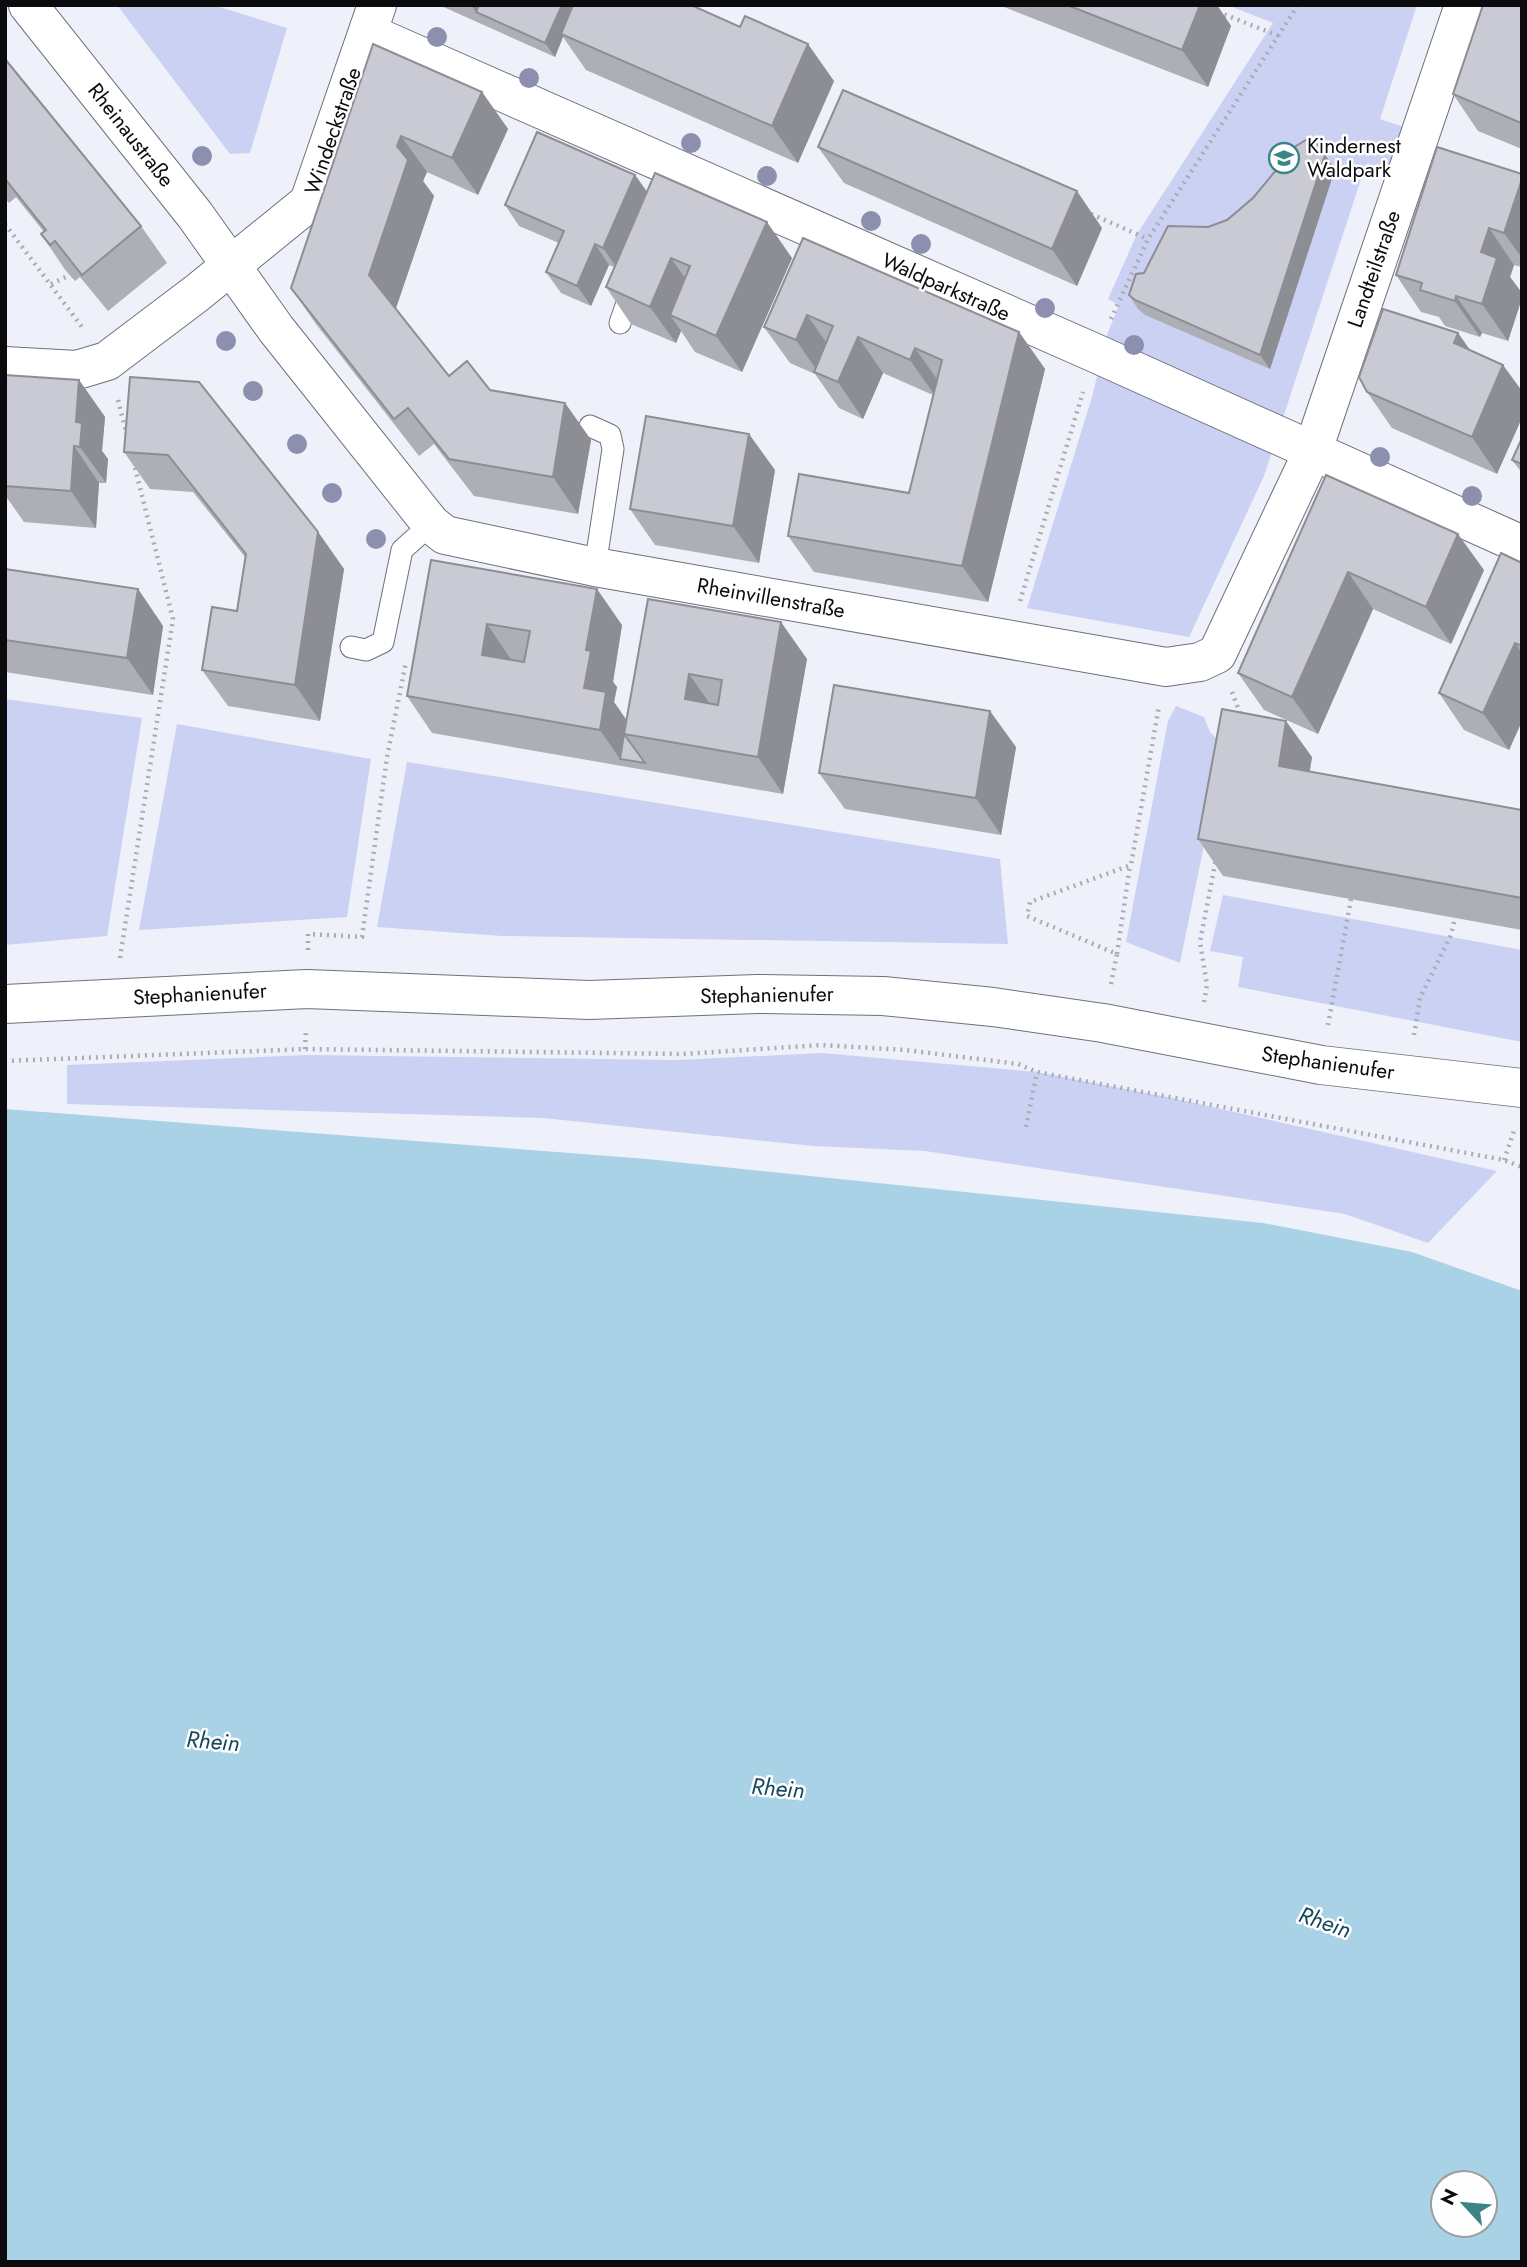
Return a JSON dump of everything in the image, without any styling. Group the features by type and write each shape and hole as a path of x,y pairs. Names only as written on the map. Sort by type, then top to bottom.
{"street":[{"name":"Rheinaustraße","path":"28,5 195,215 231,266"},
{"name":"Landteilstraße","path":"1312,453 1464,5"},
{"name":"Windeckstraße","path":"107,361 309,202 373,19"},
{"name":"Waldparkstraße","path":"373,19 677,184 1095,353 1312,453 1522,545"},
{"name":"Rheinvillenstraße","path":"231,266 276,329 431,524 445,535 595,567 1166,667 1200,662 1217,654"},
{"path":"5,366 77,370 107,361"},
{"path":"1217,654 1312,453"},
{"name":"Stephanienufer","path":"5,1003 307,989 589,1000 825,993 935,1000 1104,1023 1321,1065 1522,1088"}],"lane":[{"path":"620,323 638,271"},
{"path":"590,426 610,435 613,449 595,567"},
{"path":"351,647 366,650 383,642 402,550 431,524"}],"path":[{"path":"1009,639 1095,353 1148,239 1298,5"},
{"path":"1211,10 1279,36"},
{"path":"1087,212 1148,239"},
{"path":"5,224 107,361 130,447"},
{"path":"51,284 70,275"},
{"path":"114,998 173,619 133,460"},
{"path":"1217,654 1241,716 1239,729"},
{"path":"305,1049 308,934 362,937 387,757 407,659"},
{"path":"1104,1023 1166,667"},
{"path":"1198,1041 1207,985 1200,942 1218,845"},
{"path":"1117,954 1027,916 1028,909 1030,902 1130,865"},
{"path":"1321,1065 1351,899"},
{"path":"1408,1075 1420,998 1451,935 1455,918"},
{"path":"5,1062 305,1049 683,1054 821,1045 906,1050 1018,1064 1037,1072 1504,1160 1522,1167"},
{"path":"1026,1127 1037,1072"},
{"path":"1504,1160 1515,1126"}],"shaded area":[{"path":"117,5 213,5 287,28 250,153 230,154"},
{"path":"1227,5 1417,5 1380,119 1404,127 1390,170 1366,164 1264,476 1189,637 1027,608 1092,397 1108,332 1119,305 1108,299 1137,234 1273,23"},
{"path":"5,699 142,718 107,936 5,945"},
{"path":"1176,706 1204,717 1210,732 1224,746 1180,963 1126,942 1168,721"},
{"path":"177,724 371,759 347,917 139,930"},
{"path":"407,762 1000,859 1008,944 502,936 377,927"},
{"path":"1223,895 1522,950 1522,1042 1238,987 1243,957 1210,951"},
{"path":"822,1053 1037,1072 1172,1098 1497,1171 1428,1243 1345,1214 925,1151 813,1146 543,1118 67,1104 67,1065 307,1055 678,1060"}],"water":[{"name":"Rhein","path":"5,1109 647,1159 1263,1223 1412,1252 1522,1291 1522,2262 5,2262"}],"building":[{"path":"479,5 562,5 545,43 476,12"},
{"path":"573,5 691,5 740,27 745,16 808,44 772,126 561,34"},
{"path":"1067,5 1200,5 1182,50"},
{"path":"1483,5 1522,5 1521,123 1453,94"},
{"path":"373,44 482,92 452,158 401,136 397,146 408,160 369,275 449,376 467,361 490,390 565,403 553,477 449,459 408,408 394,419 291,288"},
{"path":"5,59 141,226 82,275 55,241 50,245 41,234 46,230 5,179"},
{"path":"843,90 1077,191 1052,249 818,147"},
{"path":"537,132 635,175 603,248 595,244 577,286 546,272 564,231 505,205"},
{"path":"1306,140 1315,140 1325,155 1260,355 1129,295 1136,274 1144,273 1168,226 1208,227 1227,220 1253,198 1296,146"},
{"path":"1437,147 1522,174 1504,233 1489,228 1481,252 1497,258 1482,304 1456,296 1455,301 1420,290 1422,283 1396,275"},
{"path":"655,173 767,222 716,336 670,315 690,266 671,258 650,307 606,287"},
{"path":"803,238 1019,332 962,566 788,536 799,474 909,493 942,360 915,348 910,360 858,337 838,382 814,372 833,326 807,315 796,340 764,327"},
{"path":"1383,309 1458,333 1454,343 1503,365 1472,437 1367,392 1359,377"},
{"path":"5,375 79,380 76,422 82,423 80,447 74,446 71,491 5,486"},
{"path":"130,377 199,382 318,532 295,685 202,670 212,607 237,611 246,554 168,455 124,452"},
{"path":"646,416 749,434 733,526 630,509"},
{"path":"1522,438 1522,464 1512,460"},
{"path":"1326,475 1458,534 1426,607 1348,572 1292,697 1238,673"},
{"path":"1501,553 1522,563 1522,646 1515,643 1483,713 1439,693"},
{"path":"431,560 597,589 586,650 591,651 584,688 606,692 600,730 407,696","holes":["487,624 530,631 524,662 482,655"]},
{"path":"5,569 138,589 127,658 5,640"},
{"path":"648,599 781,622 758,757 624,734","holes":["689,674 722,680 718,705 685,699"]},
{"path":"834,685 990,711 976,798 819,773"},
{"path":"1222,709 1286,721 1279,766 1522,810 1522,898 1198,839"},
{"path":"624,734 645,763 620,759"}],"place":[{"name":"Kindernest Waldpark","path":"1284,158"}]}
